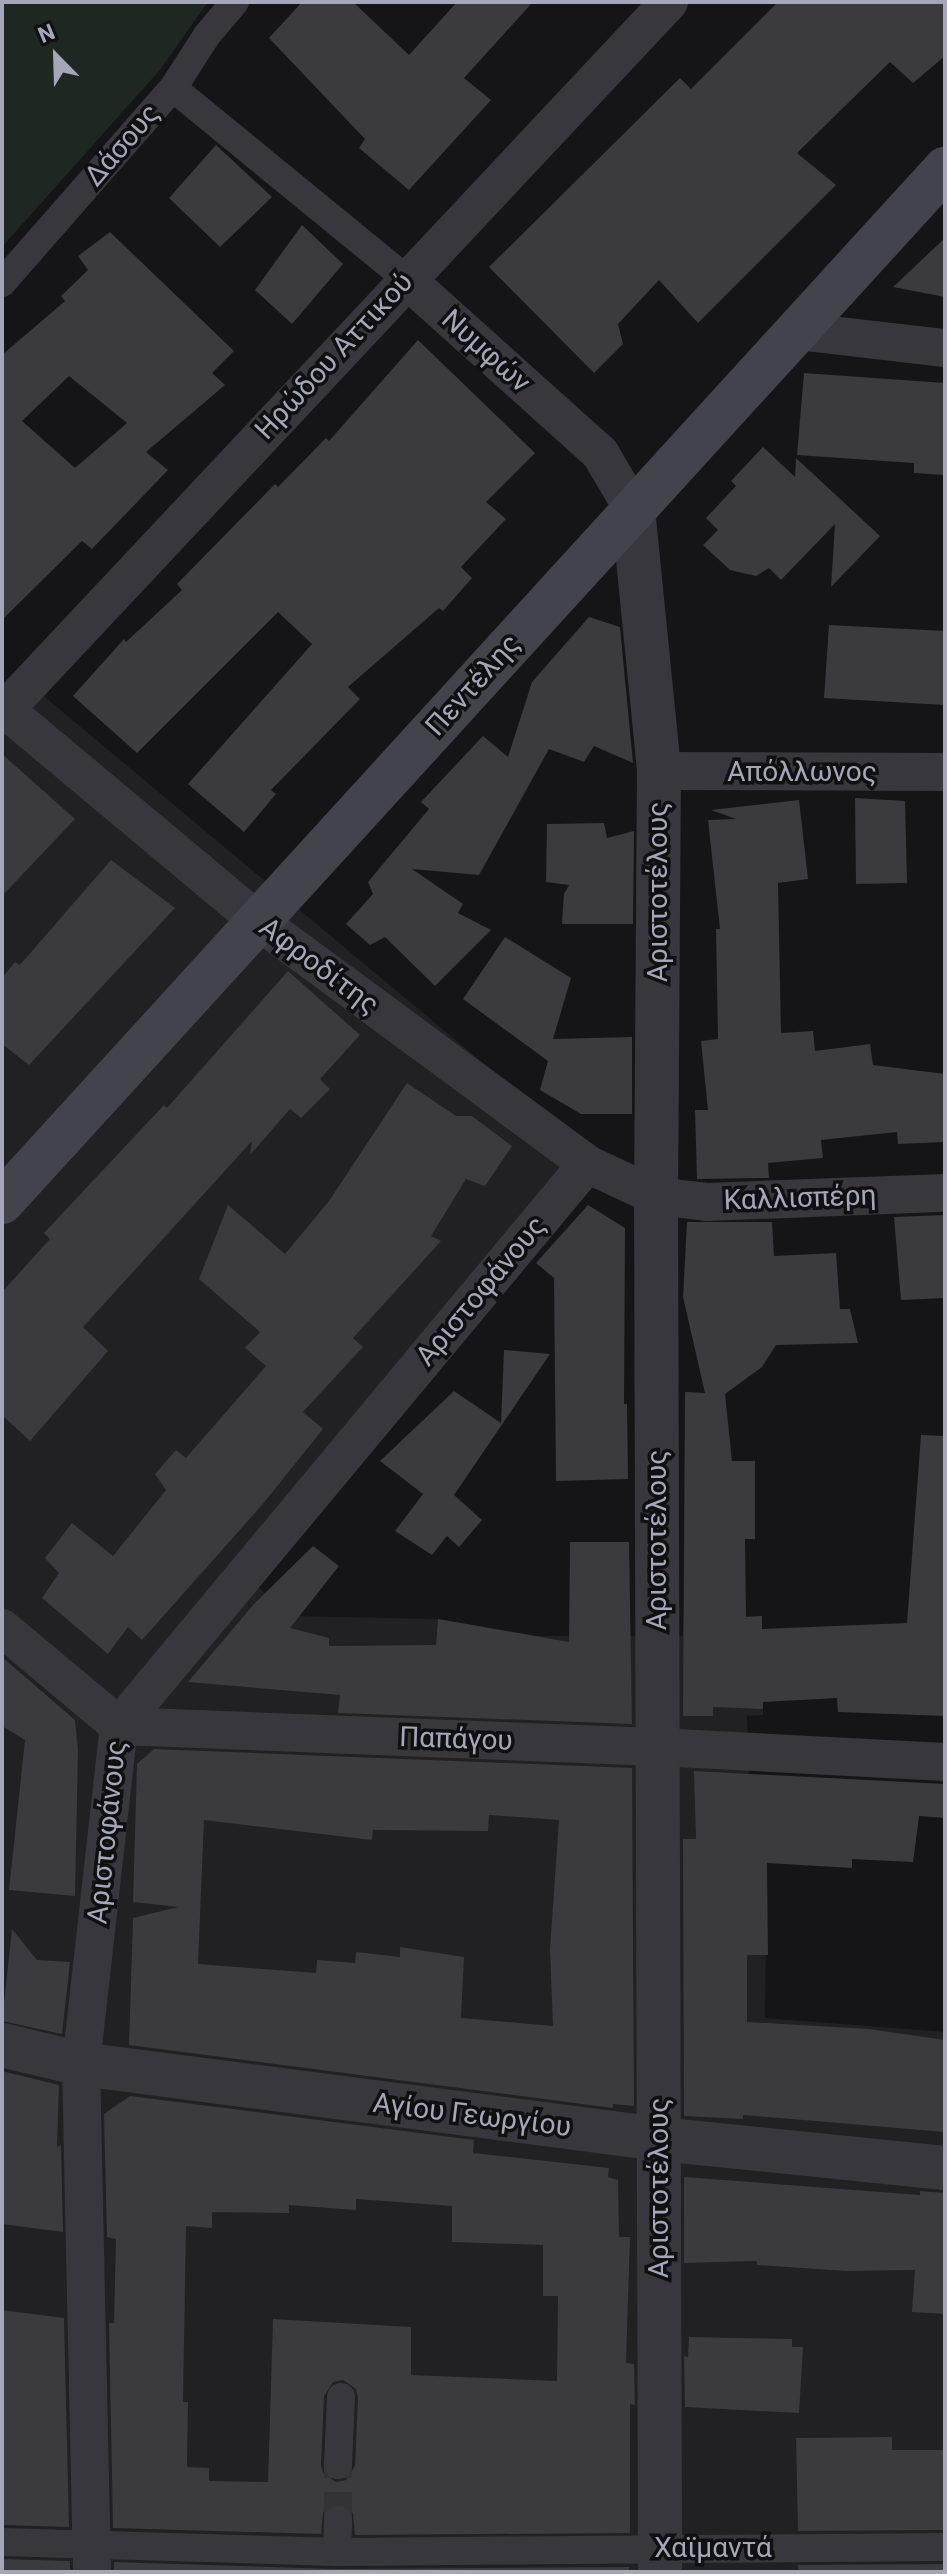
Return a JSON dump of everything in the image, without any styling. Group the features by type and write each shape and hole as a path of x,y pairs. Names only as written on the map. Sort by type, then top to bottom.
{"main road":[{"name":"Πεντέλης","path":"2,1202 945,169"}],"street":[{"name":"Δάσους","path":"2,283 173,88 207,35 235,2"},
{"name":"Ηρώδου Αττικού","path":"3,710 669,2"},
{"name":"Νυμφών","path":"173,88 406,279 600,453 633,509"},
{"path":"797,331 945,348"},
{"name":"Αριστοτέλους","path":"633,509 659,771 656,1196 660,2560"},
{"name":"Αφροδίτης","path":"3,710 258,921 587,1164 656,1196"},
{"name":"Απόλλωνος","path":"659,771 945,772"},
{"name":"Αριστοφάνους","path":"92,2558 81,2064 119,1726 587,1164"},
{"name":"Καλλισπέρη","path":"656,1196 707,1202 945,1193"},
{"path":"2,1628 119,1726"},
{"name":"Παπάγου","path":"119,1726 658,1747 945,1762"},
{"name":"Αγίου Γεωργίου","path":"2,2045 81,2064 659,2139 945,2168"},
{"path":"338,2465 341,2397"},
{"path":"337,2552 338,2520"},
{"name":"Χαϊμαντά","path":"2,2542 92,2558 337,2552 660,2560 945,2547"}],"shaded area":[{"path":"2,2 208,2 159,71 2,247"},
{"path":"40,693 604,1164 257,1586 290,1616 438,1619 538,1636 683,1636 683,1617 762,1616 763,1715 747,1716 752,1862 767,1863 765,2018 945,2032 945,2572 2,2572 2,735"}],"building":[{"path":"302,2 353,2 409,55 457,2 533,2 464,78 491,100 409,190 359,148 365,139 269,38"},
{"path":"778,2 945,2 945,56 913,83 890,62 797,153 836,185 698,323 659,280 618,324 623,344 594,373 489,267 680,78 691,89"},
{"path":"216,145 272,197 220,247 169,198"},
{"path":"302,225 343,264 292,324 255,290"},
{"path":"110,232 234,351 212,373 225,385 146,452 168,470 92,549 82,541 2,620 2,355 65,301 61,296 88,270 78,256","holes":["69,376 127,423 75,468 22,421"]},
{"path":"945,238 945,297 893,287"},
{"path":"418,340 535,453 486,502 506,519 461,567 472,578 443,611 439,608 348,687 360,699 271,790 276,794 244,832 188,784 312,644 278,612 137,753 73,696 124,639 126,642 182,590 177,584 275,484 278,487 326,438 329,441"},
{"path":"804,373 945,383 945,475 914,473 914,463 797,455"},
{"path":"763,447 795,477 796,458 880,536 831,587 835,524 781,580 769,568 756,576 730,570 703,545 718,530 706,518 736,486 731,481"},
{"path":"589,617 620,627 633,763 594,746 584,762 549,749 479,875 412,869 463,904 458,913 491,930 435,986 385,937 370,945 346,924 373,894 368,882 429,809 421,802 483,736 508,757 532,682"},
{"path":"829,625 945,631 945,705 824,698"},
{"path":"2,754 75,819 2,896"},
{"path":"855,798 905,801 907,883 856,884"},
{"path":"799,800 808,879 778,883 781,1033 813,1031 815,1051 870,1044 873,1065 945,1074 945,1142 898,1144 897,1132 821,1140 823,1158 768,1163 769,1178 697,1179 695,1110 708,1110 701,1041 718,1039 716,929 720,929 708,820 736,819 711,810"},
{"path":"604,823 607,838 634,831 633,924 562,924 564,894 569,885 546,882 547,824"},
{"path":"111,860 175,908 29,1065 2,1044 2,978 15,962 20,965"},
{"path":"505,937 571,978 553,1039 632,1037 632,1114 581,1114 540,1090 548,1061 463,999"},
{"path":"288,971 360,1035 320,1079 330,1089 301,1118 290,1109 250,1155 252,1141 83,1327 108,1351 30,1441 2,1415 2,1292 50,1239 44,1233 164,1105 167,1108"},
{"path":"407,1083 456,1116 472,1116 512,1146 485,1186 466,1179 431,1236 441,1241 353,1338 363,1347 303,1412 323,1429 262,1505 142,1640 128,1627 108,1654 42,1598 59,1573 45,1558 72,1523 113,1556 166,1490 155,1474 176,1450 186,1458 266,1366 245,1348 260,1332 199,1279 228,1205 285,1254 329,1201"},
{"path":"588,1205 625,1228 624,1404 627,1404 628,1479 556,1481 554,1278 536,1263"},
{"path":"945,1215 945,1298 901,1300 894,1217"},
{"path":"687,1222 772,1222 774,1256 836,1253 840,1309 850,1309 858,1343 776,1345 762,1367 725,1394 732,1461 755,1461 755,1539 745,1539 746,1617 762,1616 762,1629 907,1623 921,1435 945,1436 945,1716 838,1712 837,1698 763,1702 763,1709 713,1707 713,1716 683,1716 685,1392 705,1393 683,1297"},
{"path":"504,1350 550,1354 454,1495 482,1520 459,1547 447,1536 432,1555 395,1531 423,1494 380,1461 454,1391 501,1423"},
{"path":"570,1542 629,1542 632,1724 338,1713 340,1695 188,1682 254,1604 313,1546 339,1566 290,1628 329,1638 329,1646 436,1645 438,1619 569,1642"},
{"path":"2,1657 75,1720 78,1749 75,1896 9,1890 25,1740 2,1726"},
{"path":"154,1749 632,1768 634,2106 613,2104 613,2108 129,2045 133,1918 178,1907 133,1902 137,1764","holes":["489,1815 559,1820 550,1949 553,2026 461,2018 464,1957 400,1947 400,1957 356,1952 355,1963 317,1960 316,1973 198,1964 204,1820 372,1840 373,1830 488,1831"]},
{"path":"694,1771 945,1784 945,1818 919,1816 913,1862 852,1859 852,1868 767,1863 768,1955 747,1955 747,2022 869,2029 945,2040 945,2132 743,2115 743,2119 684,2116 683,1839 696,1839"},
{"path":"12,1929 37,1960 70,1962 62,2034 2,2021"},
{"path":"2,2071 59,2085 57,2147 61,2145 63,2232 2,2224"},
{"path":"130,2096 474,2140 473,2153 609,2168 608,2177 618,2180 619,2237 630,2237 626,2363 634,2364 635,2405 630,2404 630,2533 355,2535 353,2513 338,2503 323,2512 321,2534 113,2528 109,2323 114,2323 116,2239 107,2237 104,2114","holes":["356,2199 452,2206 452,2242 543,2245 543,2296 558,2296 557,2381 411,2375 411,2327 273,2319 268,2482 209,2481 209,2468 187,2467 188,2402 183,2402 186,2226 212,2228 212,2212 289,2213 289,2205 356,2210","343,2380 356,2389 358,2397 355,2466 346,2480 336,2482 323,2473 321,2465 324,2396 333,2382"]},
{"path":"684,2177 920,2195 920,2191 945,2193 945,2314 912,2312 915,2270 846,2271 757,2265 757,2261 684,2263"},
{"path":"2,2310 64,2318 69,2527 2,2525"},
{"path":"689,2337 792,2339 792,2347 803,2347 799,2413 685,2407 684,2356 688,2357"},
{"path":"892,2437 892,2450 945,2450 945,2530 798,2531 796,2438"},
{"path":"2,2559 70,2561 70,2572 2,2572"},
{"path":"114,2562 336,2569 629,2567 629,2572 114,2572"},
{"path":"945,2564 945,2572 798,2572 798,2565"}],"tunnel":[{"path":"338,2465 338,2520"}]}
